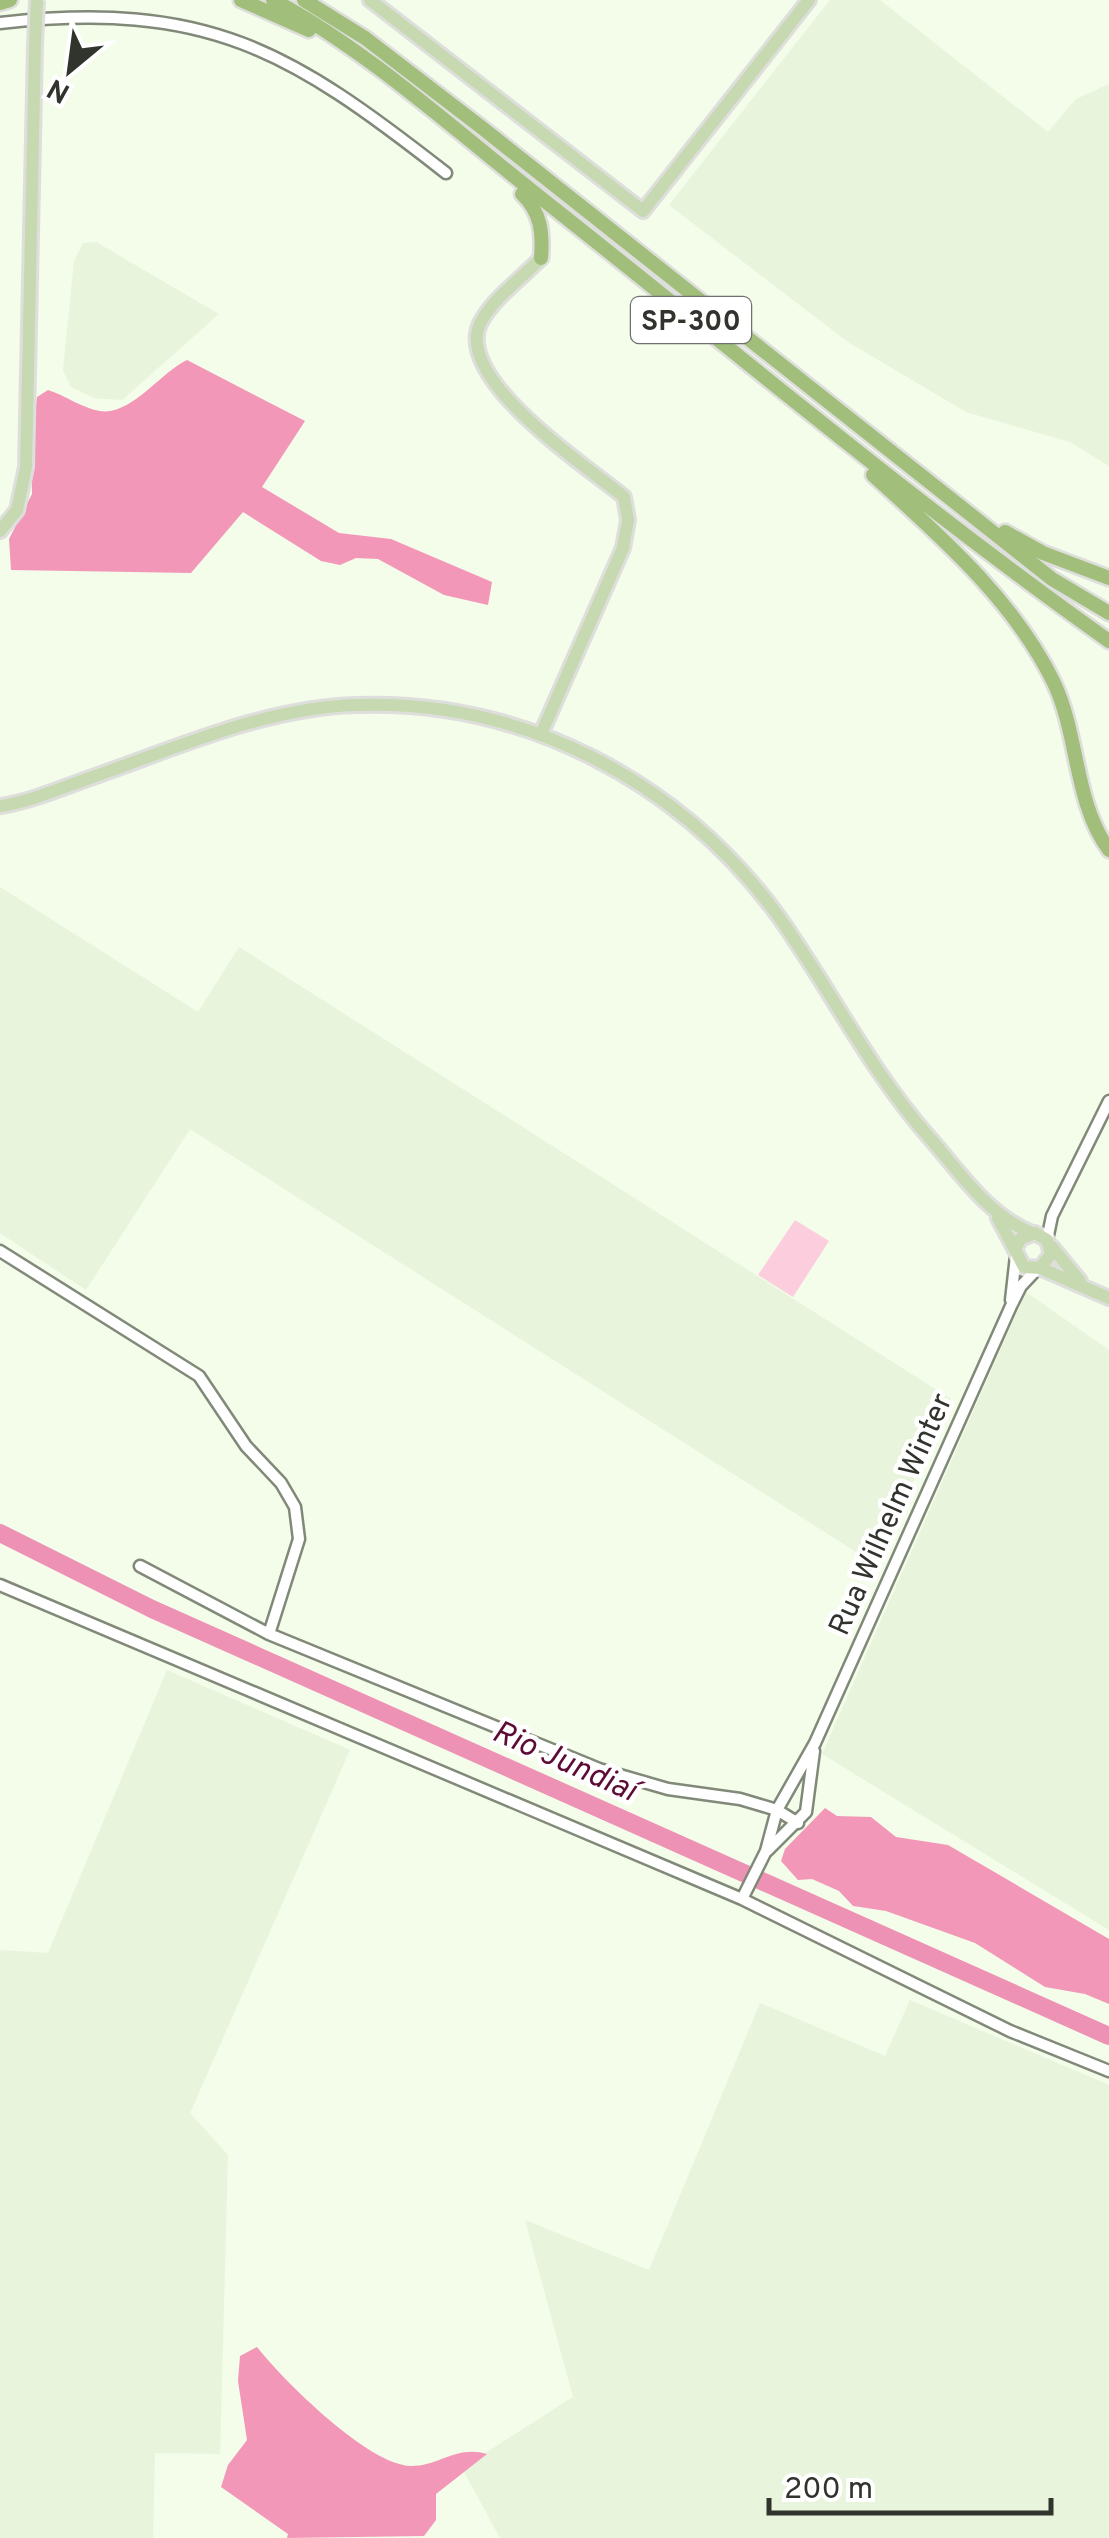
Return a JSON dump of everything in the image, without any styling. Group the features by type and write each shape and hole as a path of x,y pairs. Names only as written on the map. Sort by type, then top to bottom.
{"highway":[{"path":"0,3 10,0"},
{"path":"241,0 350,52"},
{"name":"SP-300","path":"273,0 315,24 464,138 804,410 1109,641"},
{"name":"SP-300","path":"304,0 438,94 1052,579 1109,613"},
{"path":"464,138 533,204 540,223 541,258"},
{"path":"804,410 933,530 1026,636 1054,682 1088,803 1109,850"},
{"path":"920,477 952,492 1010,536 1109,578"}],"main road":[{"path":"0,531 17,510 26,467 37,0"},
{"path":"370,0 643,212 809,0"},
{"path":"541,258 482,320 477,346 483,370 500,394 624,497 628,520 624,548 541,734"},
{"path":"0,806 249,723 354,705 464,713 541,734 629,777 671,806 745,876 778,916 909,1114 994,1212 1024,1266 1082,1283 1109,1298"},
{"path":"994,1212 1041,1237 1082,1283"},
{"path":"1016,1253 1020,1238 1041,1237"},
{"path":"1038,1268 1049,1260 1041,1237"}],"street":[{"path":"0,22 104,14 192,22 222,31 310,74 446,173"},
{"path":"1041,1237 1109,1101"},
{"path":"0,1251 199,1376 246,1446 281,1483 295,1507 299,1539 268,1634"},
{"name":"Rua Wilhelm Winter","path":"1011,1306 1016,1253"},
{"name":"Rua Wilhelm Winter","path":"815,1743 1011,1306 1021,1286 1038,1268"},
{"path":"140,1566 268,1634 599,1769 668,1789 740,1799 778,1810 798,1823"},
{"path":"0,1584 742,1898 1010,2031 1109,2072"},
{"path":"742,1898 764,1854 778,1810 815,1743"},
{"path":"764,1854 798,1823 809,1802 815,1743"},
{"path":"788,1791 809,1802"}],"shaded area":[{"path":"830,0 880,0 1048,132 1076,99 1109,84 1109,466 1070,442 966,412 848,342 669,205"},
{"path":"96,242 219,314 122,400 94,398 71,387 63,370 74,261 83,243"},
{"path":"187,360 305,421 262,487 339,533 391,539 492,582 488,605 444,595 378,559 356,558 340,565 321,561 243,512 191,573 11,570 9,539 32,494 31,442 37,397 48,390 94,410 112,411 134,400"},
{"path":"0,887 198,1012 239,947 951,1399 875,1564 190,1129 86,1290 0,1233"},
{"path":"795,1220 829,1241 793,1297 758,1275"},
{"path":"1026,1292 1109,1350 1109,1930 822,1754"},
{"path":"167,1670 350,1750 190,2113 228,2155 220,2454 155,2453 153,2538 0,2538 0,1950 48,1953"},
{"path":"825,1808 837,1816 871,1817 896,1837 948,1845 1109,1939 1109,2004 1085,1994 1045,1987 975,1943 886,1911 853,1906 839,1891 812,1879 798,1880 781,1861 785,1849"},
{"path":"910,2000 1109,2085 1109,2538 500,2538 462,2468 573,2397 525,2220 649,2270 760,2003 885,2056"},
{"path":"257,2347 350,2437 393,2462 411,2466 466,2452 487,2454 436,2494 436,2520 424,2536 287,2538 288,2534 221,2487 228,2465 247,2440 238,2381 240,2356"}],"waterway":[{"name":"Rio Jundiaí","path":"0,1533 152,1609 1109,2036"}]}
